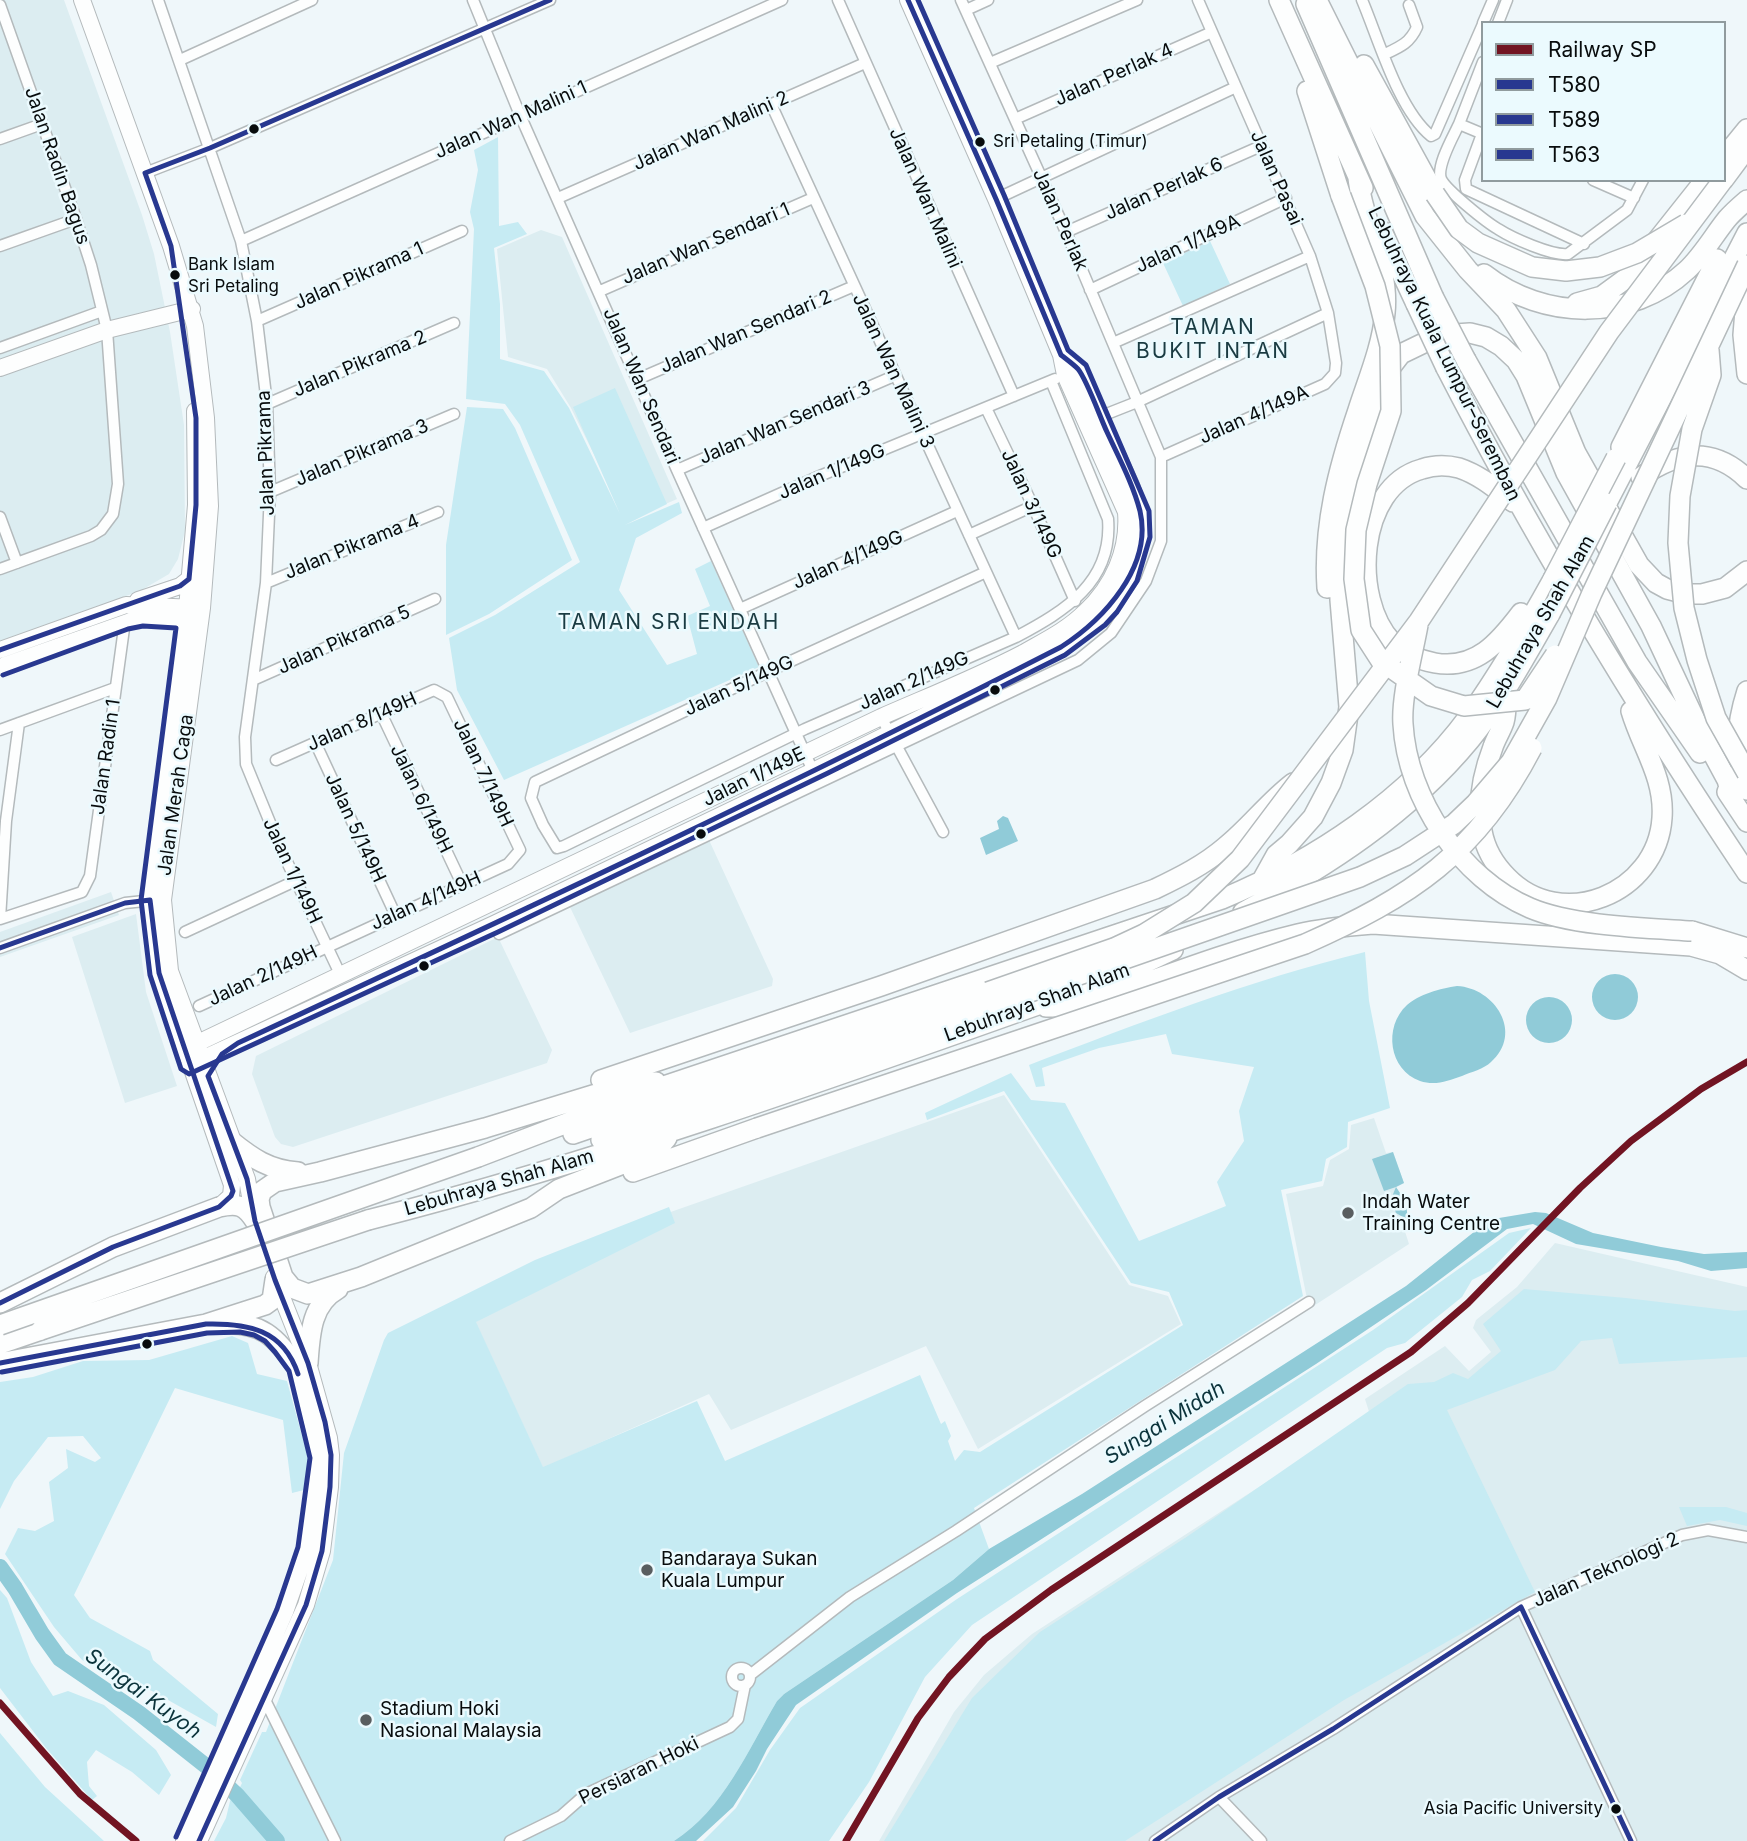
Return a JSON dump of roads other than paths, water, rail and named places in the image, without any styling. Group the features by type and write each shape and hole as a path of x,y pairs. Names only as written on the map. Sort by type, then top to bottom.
{"highway":[{"name":"Lebuhraya Kuala Lumpur–Seremban","path":"1278,0 1358,178 1425,300 1466,360 1637,662 1740,796 1747,822"},
{"path":"1278,0 1341,196 1375,286 1390,346 1391,411 1367,484 1356,530 1354,579 1362,630 1381,661 1430,696 1464,706 1525,700 1592,593"},
{"name":"Lebuhraya Kuala Lumpur–Seremban","path":"1304,0 1425,300 1446,368 1520,508 1631,696 1747,873"},
{"path":"1318,0 1415,199 1436,232 1506,310 1537,358 1581,462 1639,565 1647,575 1667,589 1686,594 1702,594 1725,588 1747,571"},
{"path":"1328,0 1435,194 1459,229 1478,243 1532,267 1554,270 1600,267 1637,253 1694,219"},
{"path":"1726,155 1747,130"},
{"path":"1726,177 1747,148"},
{"path":"1347,675 1329,614 1327,528 1338,471 1378,348 1386,304 1383,273 1378,251 1364,216 1358,178"},
{"path":"1555,306 1592,300 1619,285 1703,182"},
{"path":"368,1220 987,999 1114,948 1172,918 1206,893 1240,859 1419,621 1609,332 1722,182"},
{"path":"1462,261 1489,279 1524,296 1555,306 1588,311 1603,310 1632,303 1674,281 1691,266 1729,217 1747,200"},
{"name":"Lebuhraya Shah Alam","path":"0,1344 368,1220 482,1191 675,1130 1111,979 1250,908 1356,845 1398,813 1454,758 1506,689 1546,606 1553,579 1714,263 1747,206"},
{"name":"Lebuhraya Shah Alam","path":"0,1325 478,1157 664,1086 1222,899 1261,883 1335,840 1381,805 1419,771 1467,718 1546,606 1607,503 1747,233"},
{"path":"478,1157 508,1157 1360,877 1405,856 1454,824 1511,762 1547,698 1592,593 1747,265"},
{"path":"1747,286 1743,335 1747,374"},
{"path":"1261,883 1276,855 1313,817 1331,783 1347,729 1349,707 1340,600 1340,561 1351,499 1382,386 1401,354 1432,338 1454,334 1470,333 1486,337 1516,360 1526,376 1566,473 1651,626 1698,726 1727,780 1740,796"},
{"path":"1709,345 1711,374 1692,429 1680,496 1679,556 1684,608 1697,660 1716,718 1747,774"},
{"path":"1607,503 1659,466 1683,457 1696,455 1722,461 1747,479"},
{"path":"1520,508 1488,483 1466,471 1446,466 1415,471 1395,482 1377,507 1370,528 1367,560 1370,593 1380,624 1392,641 1418,658 1449,664 1480,656 1497,644 1519,615 1553,579"},
{"path":"1419,621 1402,724 1415,786 1452,847 1474,871 1530,908 1570,919 1692,931 1747,947"},
{"path":"1506,689 1504,720 1492,748 1483,781 1480,806 1483,834 1493,860 1510,881 1530,895 1557,904 1583,903 1624,886 1642,867 1657,841 1662,817 1661,790 1631,712 1631,696"},
{"path":"1740,796 1737,754 1740,718 1747,691"},
{"path":"664,1086 653,1081 622,1086 485,1128 275,1182 262,1191 259,1199 284,1277 292,1288 308,1294 361,1277 531,1208 757,1128 1292,949 1359,920 1431,875 1492,815 1514,784 1543,728 1547,698"},
{"path":"485,1128 511,1110 1121,903 1188,873 1225,847 1273,799 1299,779"},
{"path":"1032,1007 1077,1007 1261,944 1330,928 1373,924 1691,946 1720,954 1747,970"},
{"path":"531,1208 559,1189 636,1159 660,1146 675,1130"},
{"path":"231,1141 250,1157 270,1167 320,1172"},
{"path":"0,1303 113,1247 219,1207 235,1204 244,1207 255,1221"},
{"path":"206,1324 241,1323 257,1327 270,1334 302,1365 319,1305 331,1293 361,1277"},
{"path":"0,1363 206,1324 265,1305 272,1300 275,1280"}],"street":[{"name":"Jalan Merah Caga","path":"82,0 172,246 187,310 206,418 210,506 156,900 159,973 193,1055 232,1185 231,1196 219,1207"},
{"name":"Jalan Pikrama","path":"158,0 241,241 257,321 267,404 270,492 266,583 244,737 246,764"},
{"path":"180,60 312,0"},
{"name":"Jalan Wan Sendari","path":"473,0 520,115 813,771"},
{"path":"145,173 210,148 550,0"},
{"name":"Jalan Wan Malini 1","path":"241,241 782,0"},
{"name":"Jalan Wan Malini","path":"838,0 1014,396"},
{"path":"908,0 996,199 1061,355 1065,375"},
{"path":"963,5 988,0"},
{"path":"990,64 1137,0"},
{"name":"Jalan Pasai","path":"1198,0 1310,256 1328,313 1336,363"},
{"path":"1362,0 1406,103 1431,136 1434,135 1481,29"},
{"path":"1484,21 1493,0"},
{"path":"1499,21 1507,0"},
{"name":"Jalan Radin Bagus","path":"0,5 76,219 102,312 107,337 118,484 113,514 101,530 0,569"},
{"name":"Jalan Perlak","path":"963,5 1066,232 1161,457"},
{"path":"1385,54 1407,43 1417,27 1409,5"},
{"name":"Jalan Perlak 4","path":"1016,119 1212,32"},
{"name":"Jalan Wan Malini 2","path":"558,198 865,63"},
{"path":"1481,67 1440,169 1441,180 1499,230 1556,254 1568,254 1627,210 1642,182"},
{"path":"996,199 1236,88"},
{"name":"Jalan Wan Malini 3","path":"771,104 1016,637"},
{"path":"0,139 42,124"},
{"path":"1459,124 1481,134"},
{"path":"1481,137 1465,180 1466,189 1584,244"},
{"name":"Jalan Perlak 6","path":"1066,232 1261,146"},
{"path":"1598,182 1634,198"},
{"name":"Jalan Wan Sendari 1","path":"600,291 813,198"},
{"name":"Jalan 1/149A","path":"1090,290 1286,198"},
{"path":"0,246 76,219"},
{"name":"Jalan Pikrama 1","path":"257,321 462,232"},
{"path":"1113,343 1310,256"},
{"name":"Jalan Wan Sendari 2","path":"638,379 854,286"},
{"name":"Jalan Merah Caga","path":"187,310 195,418 196,505 190,579 194,614"},
{"path":"0,368 107,337 125,326 187,310"},
{"path":"0,348 102,312"},
{"path":"1099,416 1137,402 1328,313"},
{"name":"Jalan Pikrama 2","path":"267,404 454,323"},
{"name":"Jalan 4/149A","path":"1161,457 1325,384 1335,373 1336,363"},
{"name":"Jalan 1/149G","path":"703,528 822,475 1065,375"},
{"name":"Jalan 1/149E","path":"193,1055 238,1042 494,924 813,771 892,740 1061,647 1100,618 1129,578 1136,559 1142,524 1140,510 1099,416 1065,375"},
{"name":"Jalan 1/149E","path":"193,1055 216,1035 881,717 992,669 1048,640 1085,613 1112,579 1125,543 1126,512 1065,375"},
{"name":"Jalan 2/149G","path":"543,825 557,848 565,846 796,734 1016,637 1075,601 1090,583 1104,556 1109,533 1108,519 1065,375"},
{"name":"Jalan Wan Sendari 3","path":"677,470 894,376"},
{"name":"Jalan 3/149G","path":"986,408 1075,601"},
{"name":"Jalan Pikrama 3","path":"270,492 454,414"},
{"path":"499,934 892,740 1078,660 1111,633 1146,581 1161,541 1161,457"},
{"path":"969,535 1033,506"},
{"name":"Jalan 4/149G","path":"740,609 957,511"},
{"name":"Jalan Pikrama 4","path":"266,583 438,512"},
{"path":"0,517 17,563"},
{"name":"Jalan 5/149G","path":"543,825 531,798 535,782 986,572"},
{"path":"0,667 125,613 190,579"},
{"name":"Jalan Pikrama 5","path":"253,680 435,599"},
{"path":"0,650 125,613 142,617 194,614"},
{"name":"Jalan Radin 1","path":"0,919 82,892 90,876 125,613"},
{"path":"0,730 115,688"},
{"name":"Jalan 8/149H","path":"276,760 434,690 447,697"},
{"name":"Jalan 7/149H","path":"447,697 520,850"},
{"name":"Jalan 6/149H","path":"381,713 462,884"},
{"path":"881,717 943,832"},
{"path":"0,919 3,822 19,723"},
{"name":"Jalan 5/149H","path":"314,742 395,914"},
{"name":"Jalan 1/149H","path":"246,764 295,881 341,976"},
{"name":"Jalan 4/149H","path":"327,946 508,864 520,850"},
{"path":"185,932 295,881"},
{"name":"Jalan Merah Caga","path":"156,900 170,971 188,1020 193,1055 208,1076 247,1179 255,1221 302,1365 326,1422 331,1455 322,1551 306,1605 264,1698 241,1731"},
{"path":"0,947 125,903 156,900"},
{"name":"Jalan 2/149H","path":"199,1006 327,946"},
{"path":"188,1020 201,1031 216,1035"},
{"path":"208,1076 222,1054 238,1042"},
{"name":"Persiaran Hoki","path":"510,1841 562,1816 586,1794 735,1724 748,1680 850,1597 957,1531 1145,1406 1309,1302"},
{"name":"Jalan Merah Caga","path":"184,1841 202,1819 241,1731 307,1549 319,1458 302,1365"},
{"name":"Jalan Teknologi 2","path":"1155,1841 1219,1797 1333,1729 1521,1607 1682,1535 1708,1530 1747,1537"},
{"path":"1521,1607 1631,1841"},
{"path":"264,1698 335,1841"},
{"path":"1219,1797 1261,1841"},
{"name":"Jalan Merah Caga","path":"199,1841 202,1819"}],"waterway":[{"name":"Sungai Kuyoh","path":"0,1567 60,1659 139,1713 206,1766 237,1795 277,1841"}],"rail line":[{"name":"SP","path":"846,1841 918,1718 949,1677 985,1639 1051,1590 1411,1352 1468,1303 1580,1188 1631,1141 1701,1089 1747,1062"},
{"name":"SP","path":"0,1703 80,1794 136,1841"}],"place":[{"name":"Sri Petaling (Timur)","path":"980,142"},
{"name":"Bank Islam Sri Petaling","path":"175,275"},
{"name":"Indah Water Training Centre","path":"1348,1213"},
{"name":"Bandaraya Sukan Kuala Lumpur","path":"647,1570"},
{"name":"Stadium Hoki Nasional Malaysia","path":"366,1720"},
{"name":"Asia Pacific University","path":"1616,1809"}],"district":[{"name":"TAMAN BUKIT INTAN","path":"1213,340"},
{"name":"TAMAN SRI ENDAH","path":"669,623"}],"water label":[{"name":"Sungai Midah","path":"1165,1423"}]}
